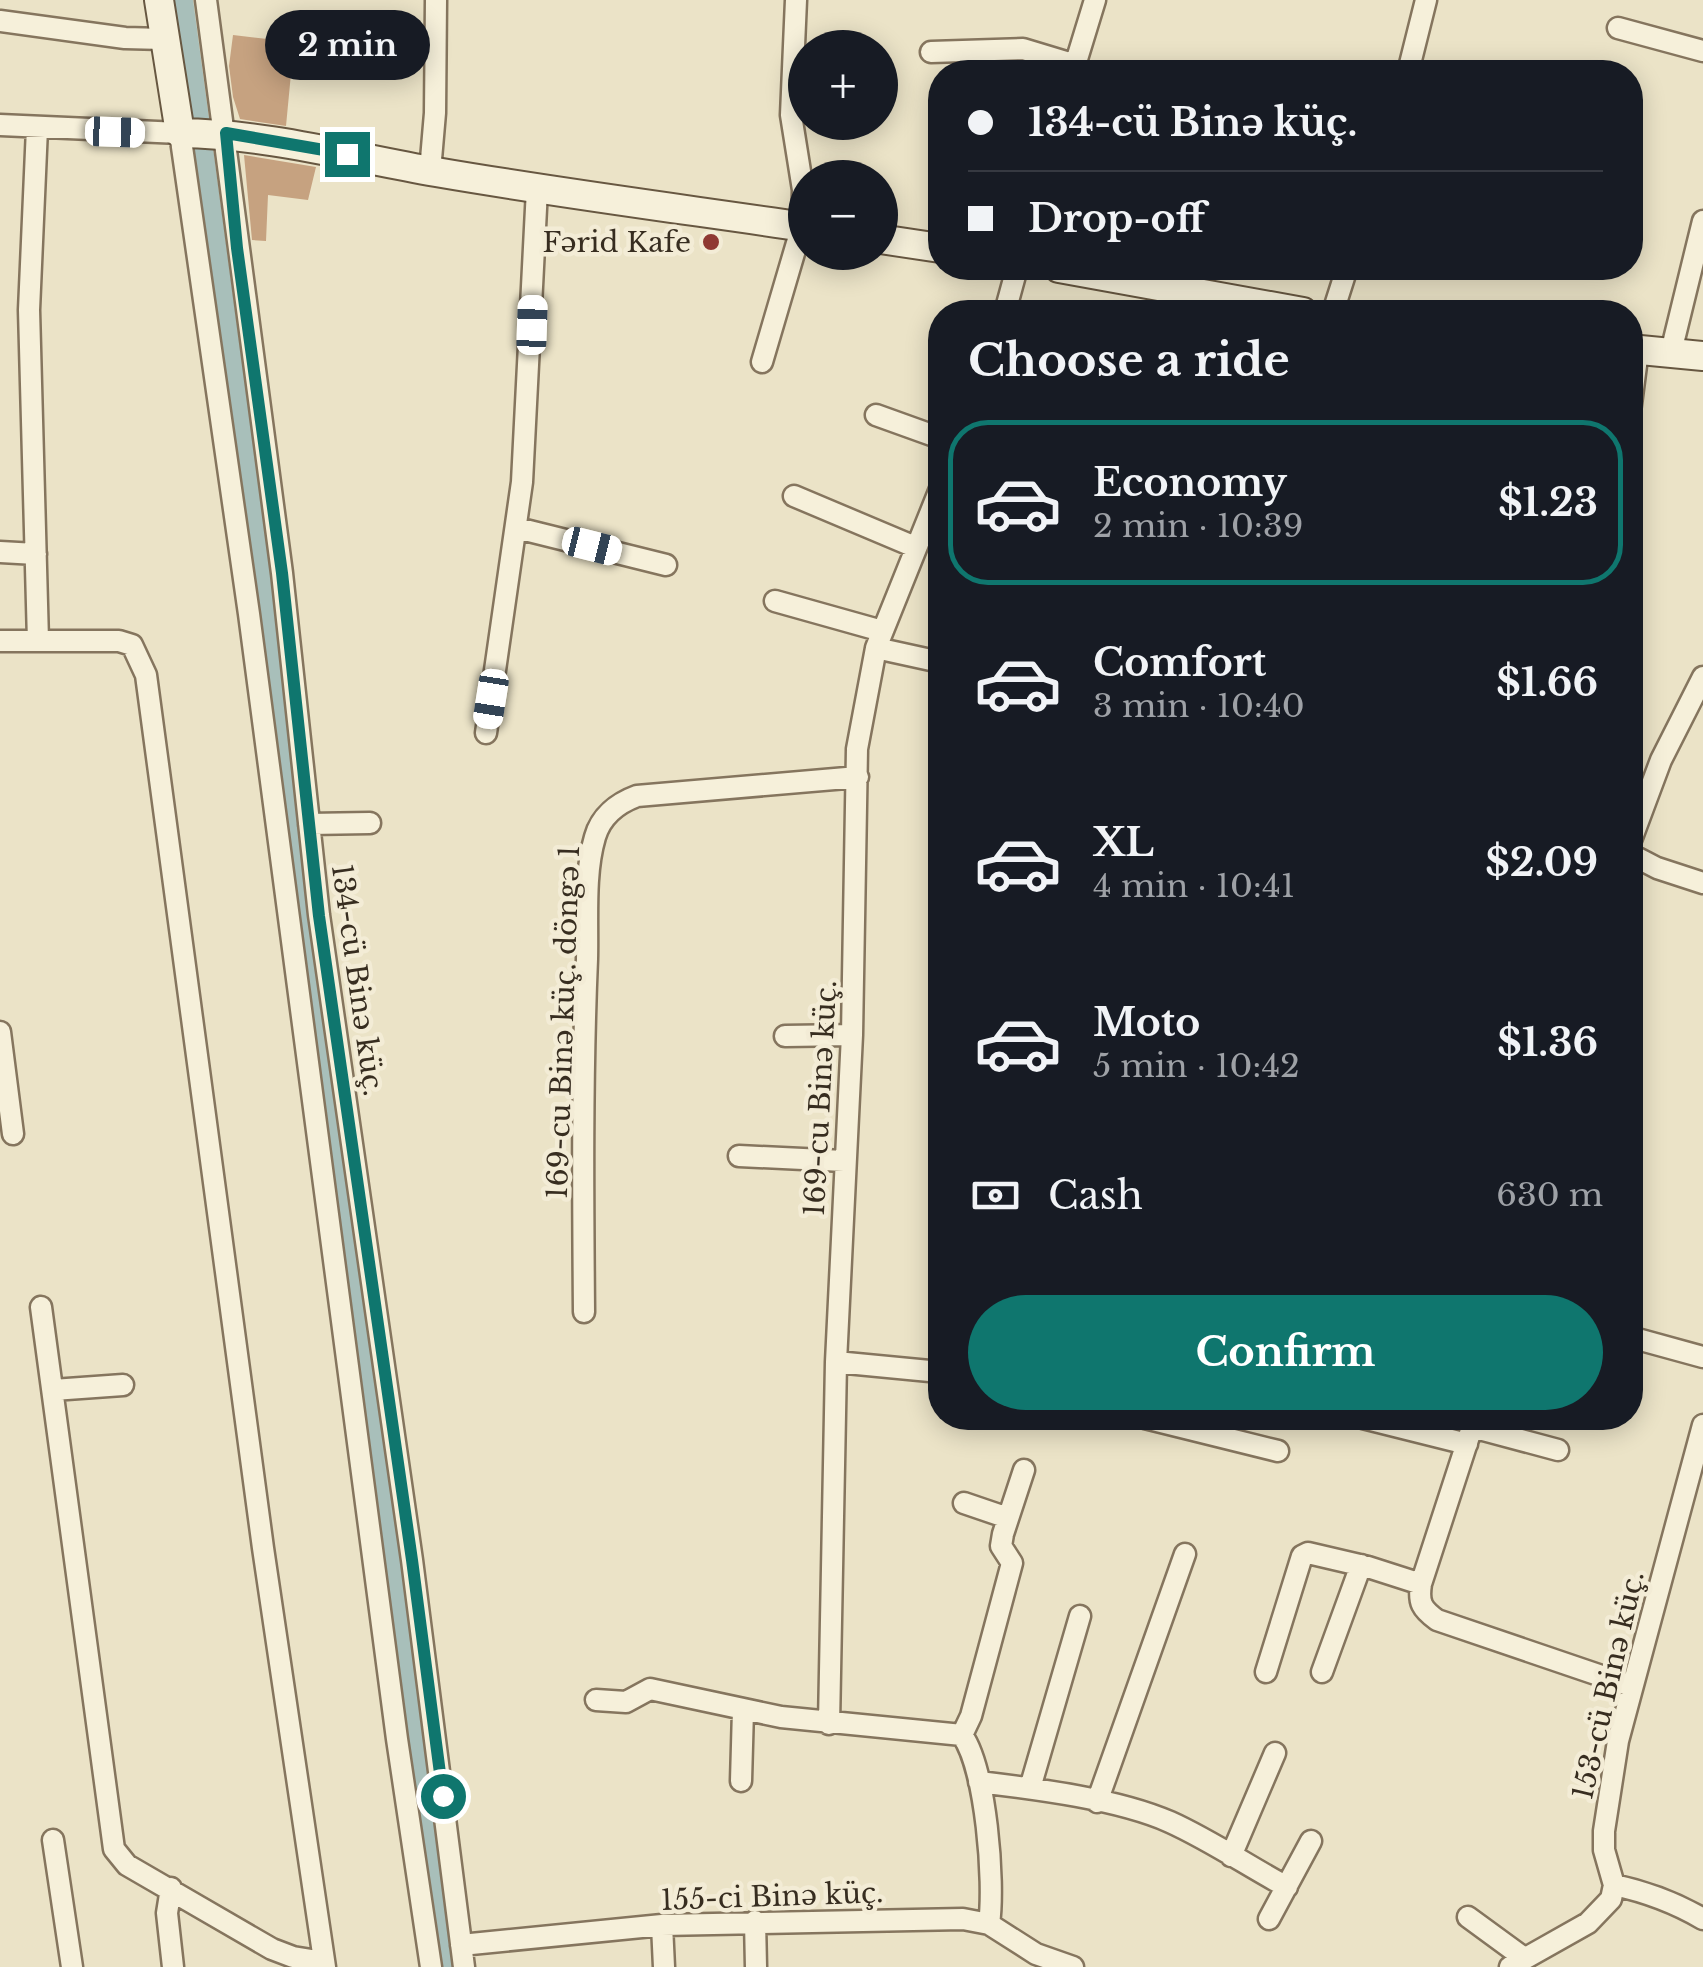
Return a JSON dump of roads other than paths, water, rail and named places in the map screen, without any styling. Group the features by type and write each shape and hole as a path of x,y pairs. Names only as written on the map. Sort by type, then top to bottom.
{"street":[{"path":"158,0 249,614 431,1967"},
{"name":"134-cü Binə küç.","path":"206,0 282,573 319,916 412,1560 464,1967"},
{"path":"430,171 436,0"},
{"path":"796,0 790,115 798,160"},
{"path":"1078,60 1095,0"},
{"path":"1411,60 1426,0"},
{"path":"0,21 125,38 163,38"},
{"path":"1618,28 1703,51"},
{"path":"931,52 1024,49 1052,60"},
{"path":"0,125 226,133 537,189 788,225"},
{"path":"37,128 29,310 38,641"},
{"path":"486,734 517,528 532,325 537,189"},
{"path":"1672,352 1703,220"},
{"path":"898,242 928,246"},
{"path":"762,362 790,270"},
{"path":"1127,280 1237,300"},
{"path":"1643,350 1703,356"},
{"path":"876,415 928,434"},
{"path":"794,496 915,546"},
{"name":"169-cu Binə küç.","path":"829,1724 836,1362 862,715 879,640 928,519"},
{"path":"517,528 666,565"},
{"path":"0,552 36,554"},
{"path":"776,601 928,658"},
{"path":"0,641 119,641 132,645 146,675 263,1548 324,1964 272,1948 127,1864 114,1849 41,1307"},
{"path":"1643,783 1703,677"},
{"name":"169-cu Binə küç. döngə 1","path":"584,1312 584,1023 590,872 595,837 602,822 620,802 637,796 858,777"},
{"path":"310,824 370,823"},
{"path":"1643,859 1656,868 1703,883"},
{"path":"0,1032 13,1134"},
{"path":"785,1036 852,1036"},
{"path":"739,1156 844,1161"},
{"path":"1643,1341 1703,1357"},
{"path":"836,1362 928,1371"},
{"path":"53,1390 123,1385"},
{"name":"153-cü Binə küç.","path":"1614,1885 1606,1865 1604,1831 1618,1741 1703,1424"},
{"path":"1193,1430 1278,1451"},
{"path":"1471,1430 1420,1584 1423,1610 1437,1620 1631,1686"},
{"path":"1475,1430 1558,1450"},
{"path":"989,1924 992,1888 980,1782 962,1734 971,1716 1012,1563 1002,1546 1024,1470"},
{"path":"964,1503 1008,1518"},
{"path":"1266,1672 1302,1556 1308,1553 1362,1565 1420,1584"},
{"path":"1097,1802 1186,1554"},
{"path":"375,1565 412,1560"},
{"path":"1322,1672 1362,1565"},
{"path":"1030,1788 1080,1616"},
{"path":"596,1700 626,1702 650,1689 829,1724 962,1734"},
{"path":"740,1780 742,1710"},
{"path":"1231,1856 1274,1753"},
{"path":"980,1782 1097,1802 1172,1823 1287,1887"},
{"path":"53,1840 72,1967"},
{"path":"1269,1919 1311,1841"},
{"path":"1468,1916 1517,1963 1588,1923 1603,1910 1614,1885 1644,1891 1703,1919"},
{"path":"170,1888 167,1913 172,1967"},
{"name":"155-ci Binə küç.","path":"461,1944 662,1926 964,1918 989,1924 1036,1954 1073,1967"},
{"path":"755,1922 756,1967"},
{"path":"662,1926 664,1967"}],"waterway":[{"path":"183,0 449,1967"}],"place":[{"name":"Fərid Kafe","path":"711,242"}]}
